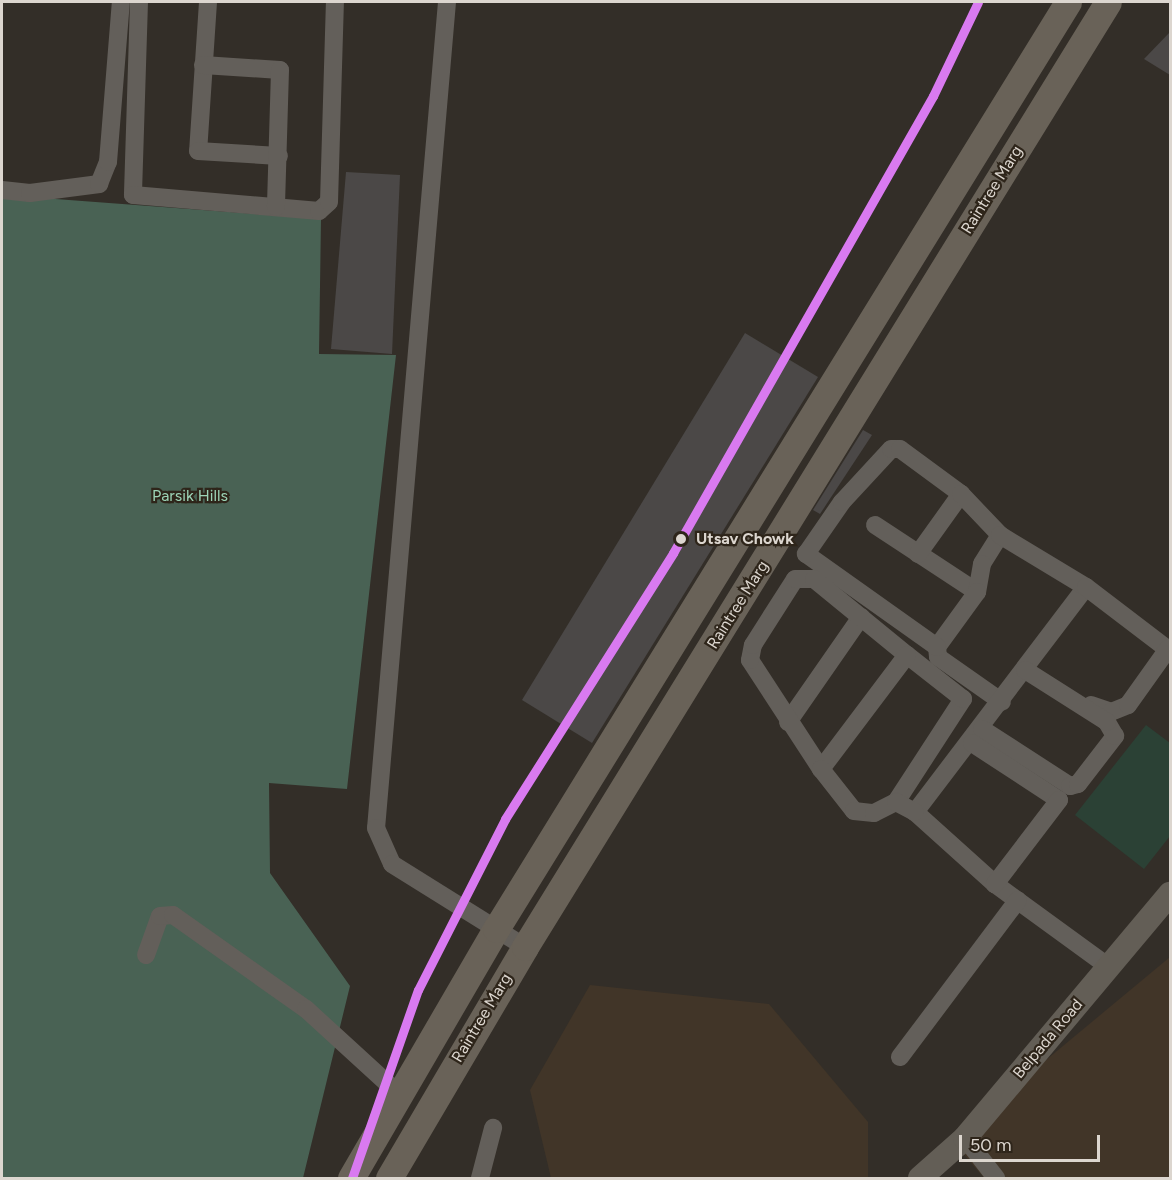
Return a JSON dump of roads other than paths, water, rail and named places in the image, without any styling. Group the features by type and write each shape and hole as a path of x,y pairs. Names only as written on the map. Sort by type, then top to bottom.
{"main road":[{"name":"Raintree Marg","path":"351,1179 398,1093 496,929 1068,2"},
{"name":"Raintree Marg","path":"389,1179 525,947 1108,2"}],"street":[{"path":"2,190 41,192 99,184 108,162 121,2"},
{"path":"140,2 133,195 319,211 329,202 331,2"},
{"path":"208,2 198,151 279,156"},
{"path":"447,2 376,828 392,864 525,947"},
{"path":"203,65 280,70 276,207"},
{"path":"937,647 806,554 842,502 891,448 900,449 961,494 1000,535 1086,587 1169,650 1128,705 1111,712 1027,668"},
{"path":"918,554 961,494"},
{"path":"875,525 977,592"},
{"path":"1000,535 982,564 977,592 937,647 938,657 1002,702"},
{"path":"795,579 814,579 861,617 907,655 962,695 961,703 896,802 874,813 854,811 788,722 750,660 753,645 795,579"},
{"path":"915,812 981,731 1086,587"},
{"path":"788,722 861,617"},
{"path":"821,769 907,655"},
{"path":"981,731 1070,786 1078,784 1115,736 1107,722 1027,668"},
{"path":"961,703 981,731 1059,800 999,887"},
{"path":"896,802 915,812 999,887 1108,967"},
{"path":"999,887 1019,869"},
{"name":"Belpada Road","path":"920,1179 965,1138 1170,894"},
{"path":"900,1057 1018,900"},
{"path":"146,955 160,916 173,915 306,1009 398,1093"},
{"path":"480,1179 494,1128"},
{"path":"965,1138 996,1179"}],"place":[{"name":"Utsav Chowk","path":"681,539"}],"park label":[{"name":"Parsik Hills","path":"190,496"}]}
